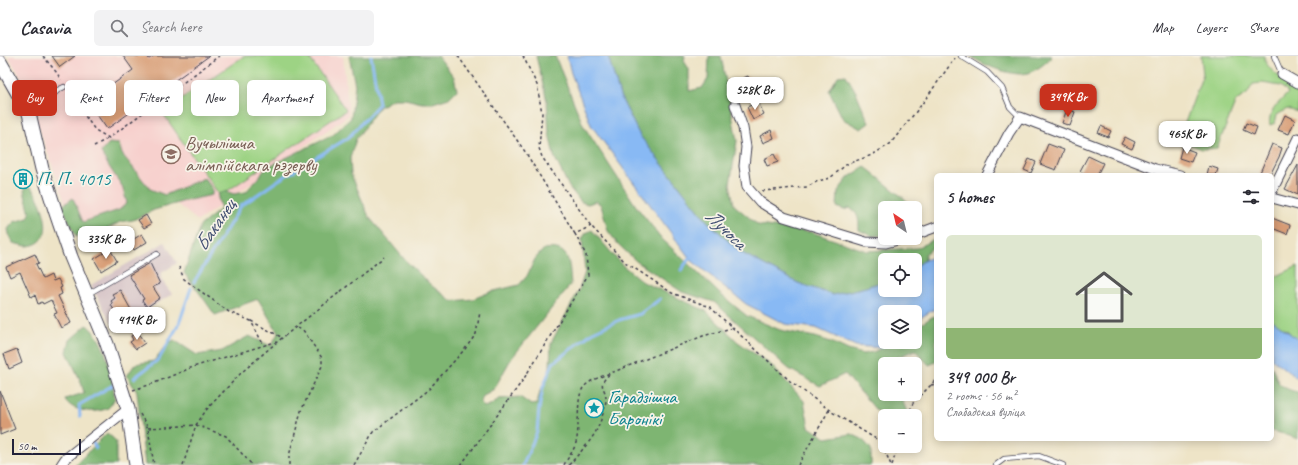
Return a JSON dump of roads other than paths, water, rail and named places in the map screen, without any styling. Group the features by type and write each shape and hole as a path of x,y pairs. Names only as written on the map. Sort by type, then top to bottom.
{"street":[{"path":"0,62 12,83"},
{"path":"1282,74 1298,83"},
{"path":"735,105 743,128 746,147 744,166 750,190 760,202 784,217 866,242 878,243"},
{"path":"30,116 42,169 71,257 107,344 123,393 133,410 136,465"},
{"path":"989,173 1009,133 1020,117 1155,169 1172,173"},
{"path":"1274,187 1298,138"},
{"path":"1274,199 1298,205"},
{"path":"922,232 934,228"},
{"path":"61,465 65,459 133,410"}],"lane":[{"path":"961,56 987,72 1002,88 1010,107 1020,117"},
{"path":"1274,56 1282,74"},
{"path":"57,91 64,86"},
{"path":"86,295 156,254"},
{"path":"996,465 1004,459 1039,456 1063,465"}],"water":[{"path":"567,56 608,56 620,96 640,136 706,220 740,252 798,283 833,295 878,283 878,297 922,297 922,262 934,257 934,309 922,317 922,305 878,305 878,348 856,346 816,328 785,324 746,304 691,260 591,125 571,73"},
{"path":"1274,322 1298,340 1298,379 1274,361"}],"waterway":[{"name":"Баканец","path":"194,282 241,206 277,181 348,138 379,104 371,56"},
{"path":"681,270 692,255"},
{"name":"Баканец","path":"134,378 159,359 179,324 191,288"},
{"path":"523,465 537,432 543,387 553,363 593,332 619,320 640,314 660,299"},
{"name":"Баканец","path":"80,416 79,405 113,385"},
{"name":"Баканец","path":"93,443 96,448"}],"place":[{"name":"Вучылішча алімпійскага рэзерву","path":"171,154"},
{"name":"П. П. 4015","path":"23,179"},
{"name":"Гарадзішча Баронікі","path":"594,408"}],"water label":[{"name":"Лучоса","path":"726,229"}]}
